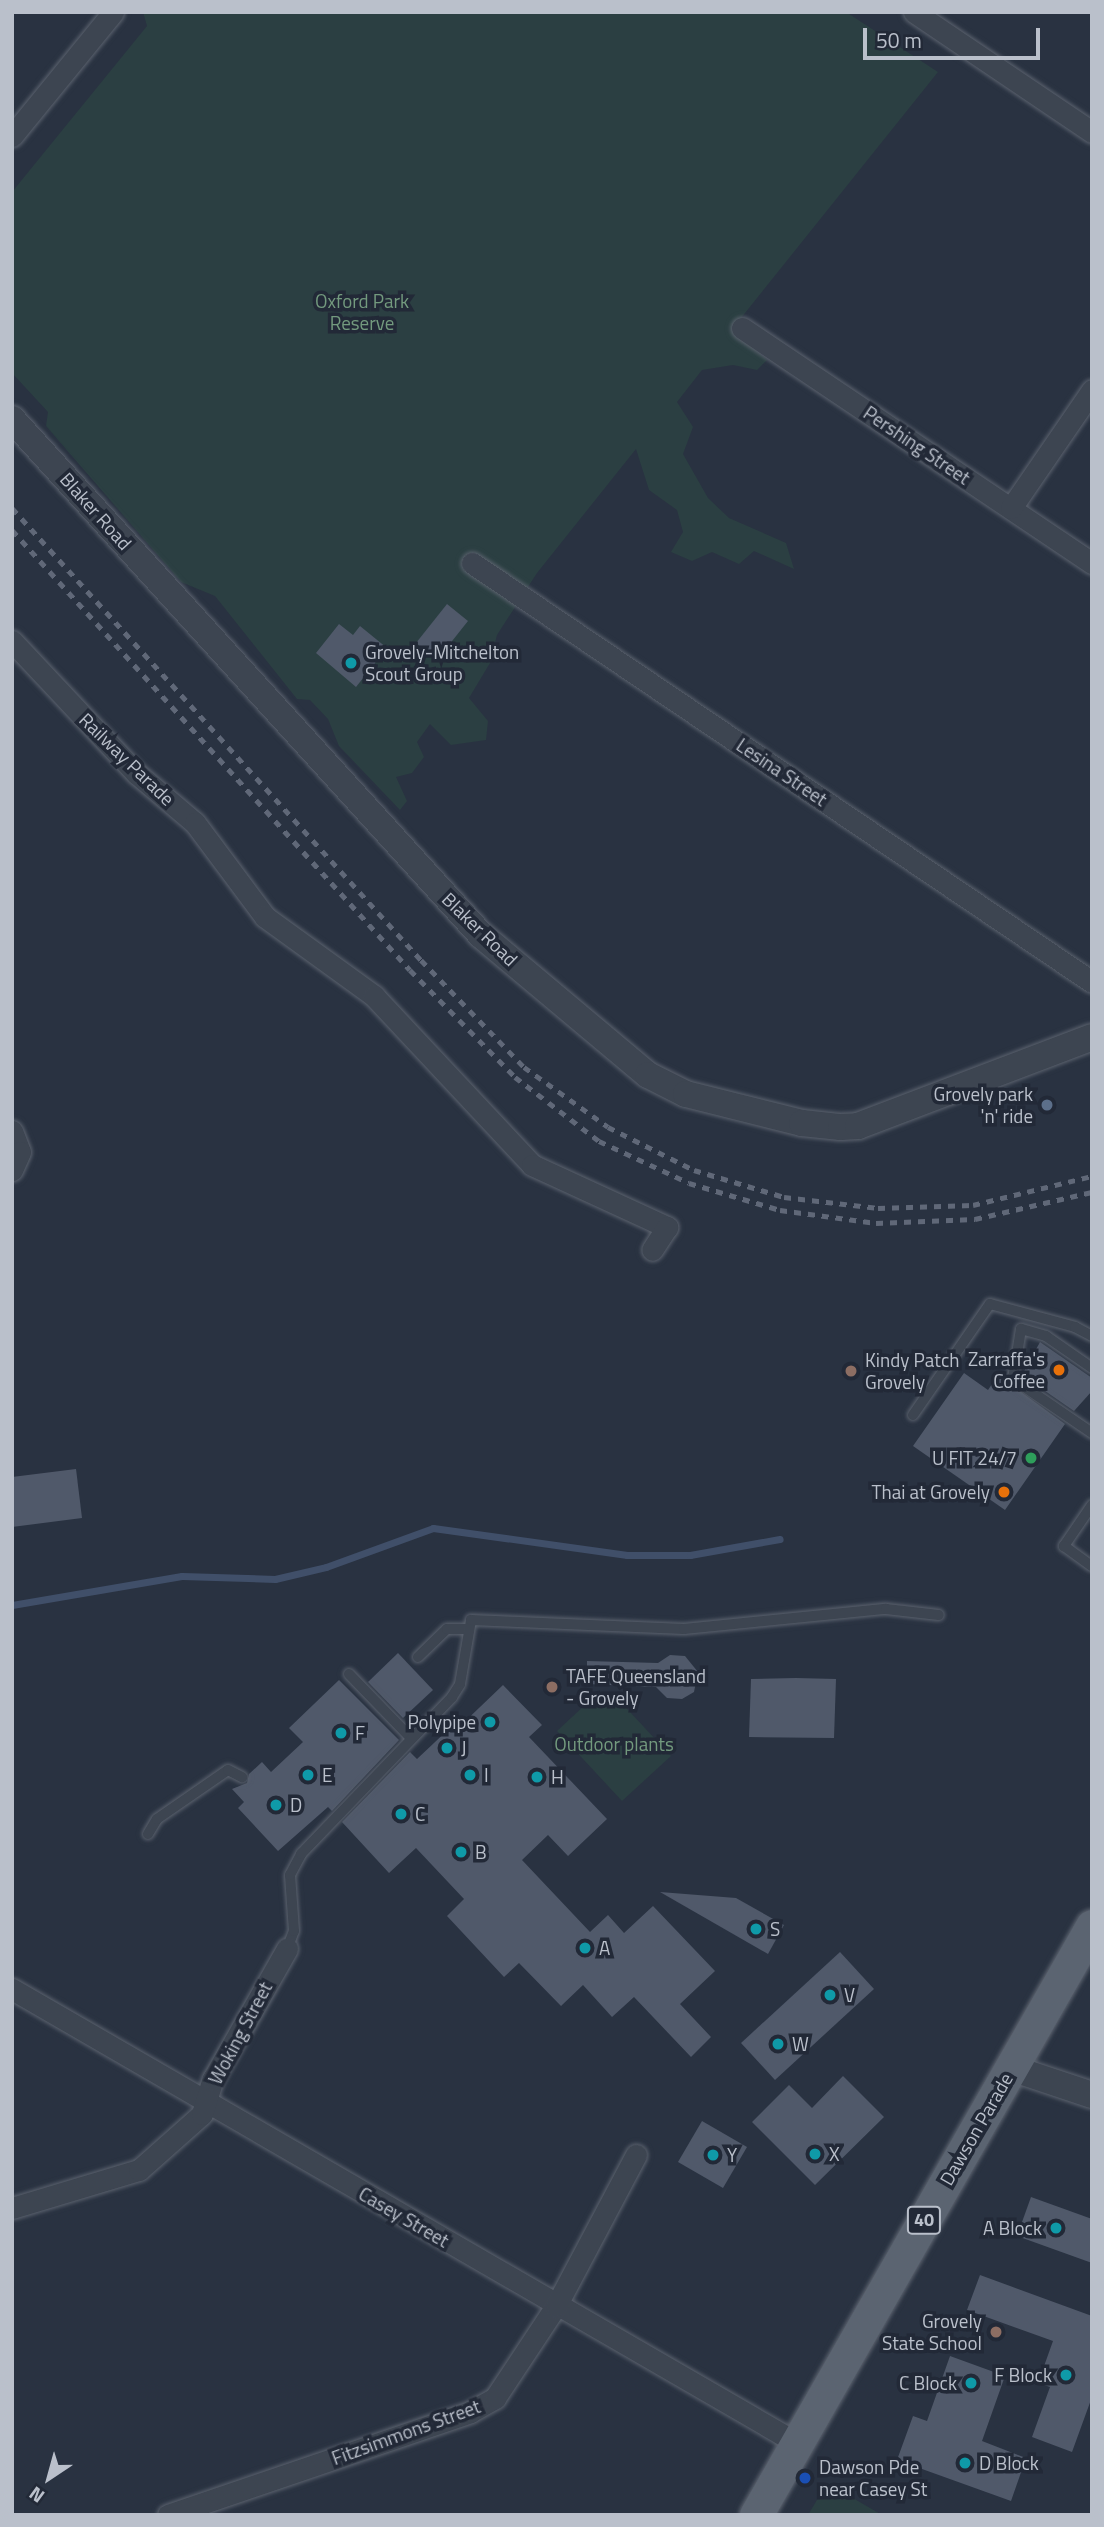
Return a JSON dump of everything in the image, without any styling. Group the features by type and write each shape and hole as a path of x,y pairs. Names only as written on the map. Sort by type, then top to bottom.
{"main road":[{"name":"Dawson Parade","path":"756,2515 1092,1926"}],"street":[{"path":"12,136 113,12"},
{"path":"914,12 1092,132"},
{"path":"939,29 952,12"},
{"name":"Pershing Street","path":"742,328 1092,563"},
{"path":"1011,508 1092,390"},
{"name":"Blaker Road","path":"12,419 481,935 648,1075 686,1094 802,1123 858,1126 1092,1037"},
{"name":"Lesina Street","path":"472,564 1092,982"},
{"name":"Railway Parade","path":"12,641 136,773 195,824 236,882 265,917 374,996 532,1165 667,1227 652,1250"},
{"path":"12,1131 16,1161"},
{"name":"Woking Street","path":"12,2208 139,2170 202,2114 213,2079 287,1949"},
{"name":"Casey Street","path":"12,1989 797,2443"},
{"path":"1011,2068 1092,2095"},
{"name":"Fitzsimmons Street","path":"168,2515 470,2412 495,2398 556,2306 636,2155"}],"lane":[{"path":"913,1415 990,1304 1075,1326 1092,1336"},
{"path":"1092,1368 1046,1336 1021,1329 1013,1379 1092,1433"},
{"path":"1092,1505 1064,1546 1092,1566"},
{"path":"287,1949 294,1931 290,1875 300,1854 460,1684 467,1629 475,1618 684,1629 886,1609 939,1615"},
{"path":"418,1657 447,1629 467,1629"},
{"path":"349,1674 411,1738"},
{"path":"148,1834 157,1819 228,1770 242,1777"}],"green space":[{"name":"Oxford Park Reserve","path":"143,12 846,12 938,72 733,328 767,360 757,370 733,365 702,370 677,402 693,427 683,454 708,498 729,518 786,543 794,569 754,551 739,564 712,552 692,561 671,552 683,532 677,510 649,490 636,449 537,573 497,635 490,663 469,698 488,721 486,740 451,745 430,724 417,742 424,757 412,773 396,777 407,801 400,810 339,746 328,719 310,700 297,699 215,596 181,582 46,426 48,412 12,373 12,192 147,26"},
{"name":"Outdoor plants","path":"616,1697 671,1756 622,1801 557,1731 586,1704"},
{"path":"827,2483 882,2515 808,2515"}],"building":[{"path":"447,604 468,621 437,660 416,643"},
{"name":"Grovely-Mitchelton Scout Group","path":"339,624 353,635 360,626 387,648 356,687 316,653"},
{"name":"Zarraffa's Coffee","path":"1040,1342 1092,1378 1092,1391 1074,1411 1022,1375"},
{"path":"964,1373 988,1390 998,1375 1065,1424 1005,1510 913,1446"},
{"path":"76,1469 82,1518 12,1527 12,1477"},
{"path":"398,1653 433,1690 403,1718 368,1682"},
{"path":"670,1655 685,1656 698,1672 694,1692 682,1699 667,1698 656,1687 587,1684 587,1661 658,1663"},
{"path":"751,1679 836,1679 834,1738 749,1737"},
{"path":"339,1680 399,1740 332,1811 328,1807 278,1851 238,1808 244,1802 232,1789 247,1783 249,1774 262,1762 271,1772 303,1742 289,1728"},
{"path":"503,1685 542,1725 529,1737 607,1819 568,1856 548,1835 522,1860 590,1932 608,1915 624,1933 653,1906 715,1971 680,2004 711,2037 691,2057 634,1997 612,2017 583,1985 561,2006 519,1963 504,1977 447,1916 464,1899 416,1848 389,1873 342,1822 410,1752 417,1759 452,1726 456,1730"},
{"path":"660,1892 736,1898 784,1925 768,1954"},
{"path":"840,1952 874,1989 775,2080 741,2043"},
{"name":"X","path":"843,2076 884,2117 815,2185 752,2122 789,2085 812,2108"},
{"name":"Y","path":"702,2121 747,2147 723,2188 678,2162"},
{"name":"A Block","path":"1031,2197 1092,2219 1092,2263 1017,2236"},
{"path":"980,2275 1092,2316 1092,2397 1072,2452 1032,2437 1050,2387 1038,2383 1053,2341 967,2310"},
{"path":"950,2356 1005,2376 982,2441 1026,2458 1011,2501 897,2460 913,2416 927,2421"}],"waterway":[{"path":"12,1605 182,1576 275,1579 326,1567 433,1528 627,1555 690,1555 780,1539"}],"railway":[{"path":"12,508 421,960 524,1067 608,1127 694,1170 784,1197 878,1208 973,1205 1092,1176"},
{"path":"12,530 410,970 515,1077 599,1141 689,1183 780,1210 876,1223 975,1219 1092,1192"}],"place":[{"name":"Grovely-Mitchelton Scout Group","path":"351,663"},
{"name":"Grovely park 'n' ride","path":"1047,1105"},
{"name":"Zarraffa's Coffee","path":"1059,1370"},
{"name":"Kindy Patch Grovely","path":"851,1371"},
{"name":"U FIT 24/7","path":"1031,1458"},
{"name":"Thai at Grovely","path":"1004,1492"},
{"name":"TAFE Queensland - Grovely","path":"552,1687"},
{"name":"Polypipe","path":"490,1722"},
{"name":"F","path":"341,1733"},
{"name":"J","path":"447,1748"},
{"name":"E","path":"308,1775"},
{"name":"I","path":"470,1775"},
{"name":"H","path":"537,1777"},
{"name":"D","path":"276,1805"},
{"name":"C","path":"401,1814"},
{"name":"B","path":"461,1852"},
{"name":"S","path":"756,1929"},
{"name":"A","path":"585,1948"},
{"name":"V","path":"830,1995"},
{"name":"W","path":"778,2044"},
{"name":"X","path":"815,2154"},
{"name":"Y","path":"713,2155"},
{"name":"A Block","path":"1056,2228"},
{"name":"Grovely State School","path":"996,2332"},
{"name":"F Block","path":"1066,2375"},
{"name":"C Block","path":"971,2383"},
{"name":"D Block","path":"965,2463"},
{"name":"Dawson Pde near Casey St","path":"805,2478"}]}
